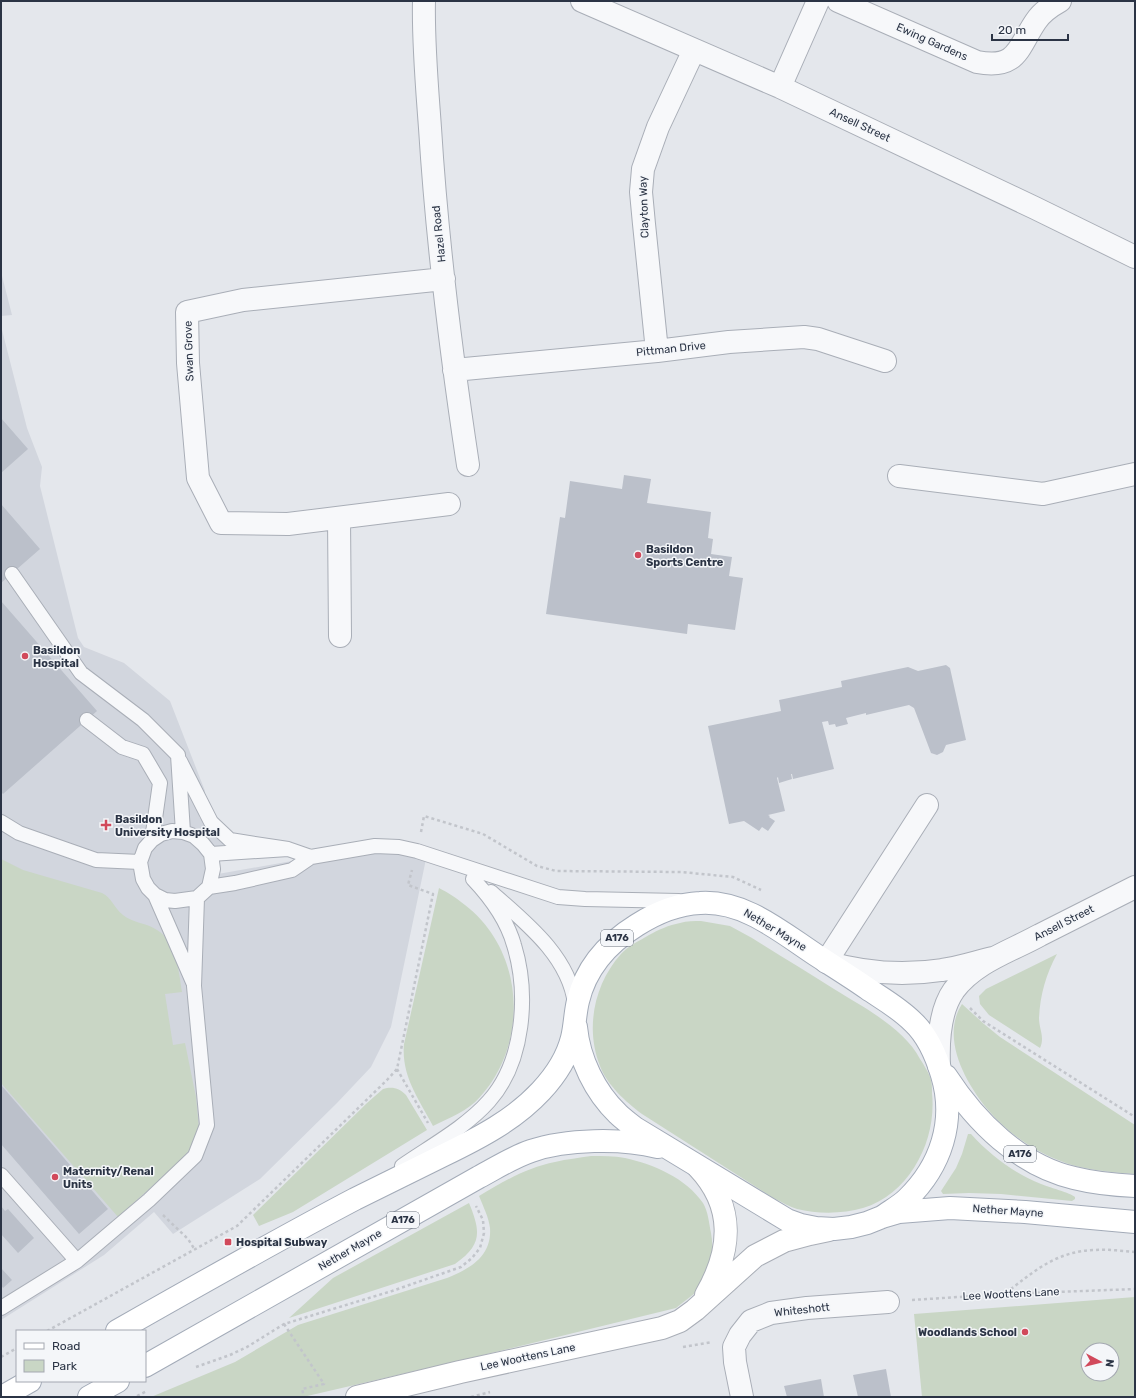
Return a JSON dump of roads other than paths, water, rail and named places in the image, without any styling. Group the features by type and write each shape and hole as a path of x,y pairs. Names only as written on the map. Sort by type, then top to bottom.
{"main road":[{"name":"Nether Mayne","path":"120,1330 280,1239 357,1198 475,1140 500,1125 542,1090 555,1074 565,1058 572,1039 578,999 585,980 598,958 618,936 646,920 674,907 701,902 726,905 748,912 896,1007 914,1023 927,1038 945,1084 948,1118 945,1137 937,1160 924,1180 906,1200 882,1217"},
{"name":"Nether Mayne","path":"575,1018 577,1041 586,1067 600,1093 618,1115 687,1160 787,1220 816,1228 834,1229 862,1225 899,1212 950,1208 1018,1211 1135,1222"},
{"name":"Nether Mayne","path":"939,1066 956,1091 981,1122 1004,1143 1027,1159 1050,1170 1073,1178 1099,1184 1135,1186"},
{"name":"Nether Mayne","path":"146,1365 479,1177 508,1161 531,1151 559,1144 598,1141 630,1142 656,1147 687,1160"},
{"name":"Lee Woottens Lane","path":"687,1160 708,1177 721,1202 726,1236 724,1254 718,1272 707,1294 695,1310"},
{"name":"Lee Woottens Lane","path":"357,1397 468,1370 662,1328 680,1321 695,1310 755,1256 784,1241 834,1229"},
{"path":"2,1397 28,1382"},
{"path":"89,1397 116,1382"}],"street":[{"name":"Hazel Road","path":"424,1 423,30 434,188 454,370 468,465"},
{"name":"Ansell Street","path":"582,1 780,87 1135,257"},
{"path":"780,87 818,1"},
{"name":"Ewing Gardens","path":"838,1 977,62 995,64 1012,57 1023,44 1036,21 1053,4 1060,1"},
{"name":"Clayton Way","path":"657,351 641,192 643,169 658,127 694,50"},
{"name":"Swan Grove","path":"444,279 243,300 187,312 188,363 198,478 221,523 288,524 449,504"},
{"name":"Pittman Drive","path":"454,370 657,351 729,342 804,337 818,339 885,361"},
{"path":"899,476 1043,494 1135,474"},
{"path":"340,518 340,636"},
{"path":"927,805 826,962 848,968 876,972 907,973 942,970 993,958"},
{"name":"Ansell Street","path":"993,958 1135,887"},
{"path":"939,1066 938,1050 945,1007 954,991 966,976 993,958"},
{"name":"Whiteshott","path":"742,1397 735,1362 734,1347 740,1335 751,1321 771,1313 808,1308 888,1302"}],"lane":[{"path":"12,574 81,673 143,720 178,755 211,822 230,840 288,849 312,857"},
{"path":"87,720 122,747 143,754 160,783 152,840"},
{"path":"178,755 183,832"},
{"path":"1,822 19,833 96,860 140,862"},
{"path":"210,887 213,868 211,854 194,836 183,832 172,831 161,834 152,840 145,848 140,862 143,879 148,888 155,895 164,900 174,902 197,898 210,887 235,884 292,870 312,857 375,846 399,847 417,851 558,897 701,902"},
{"path":"211,854 288,849"},
{"path":"436,857 459,869 491,892 515,912 550,949 563,969 571,986 575,1018"},
{"path":"357,1198 473,1117 490,1100 503,1083 514,1059 520,1030 522,1002 520,974 514,945 503,920 488,896 473,879"},
{"path":"155,895 194,986"},
{"path":"1,1308 77,1261 149,1200 195,1156 207,1125 194,986 197,898"},
{"path":"1,1175 77,1261"}],"place":[{"name":"Basildon Sports Centre","path":"638,555"},
{"name":"Basildon Hospital","path":"25,656"},
{"name":"Basildon University Hospital","path":"106,825"},
{"name":"Maternity/Renal Units","path":"55,1177"},
{"name":"Hospital Subway","path":"228,1242"},
{"name":"Woodlands School","path":"1025,1332"}]}
